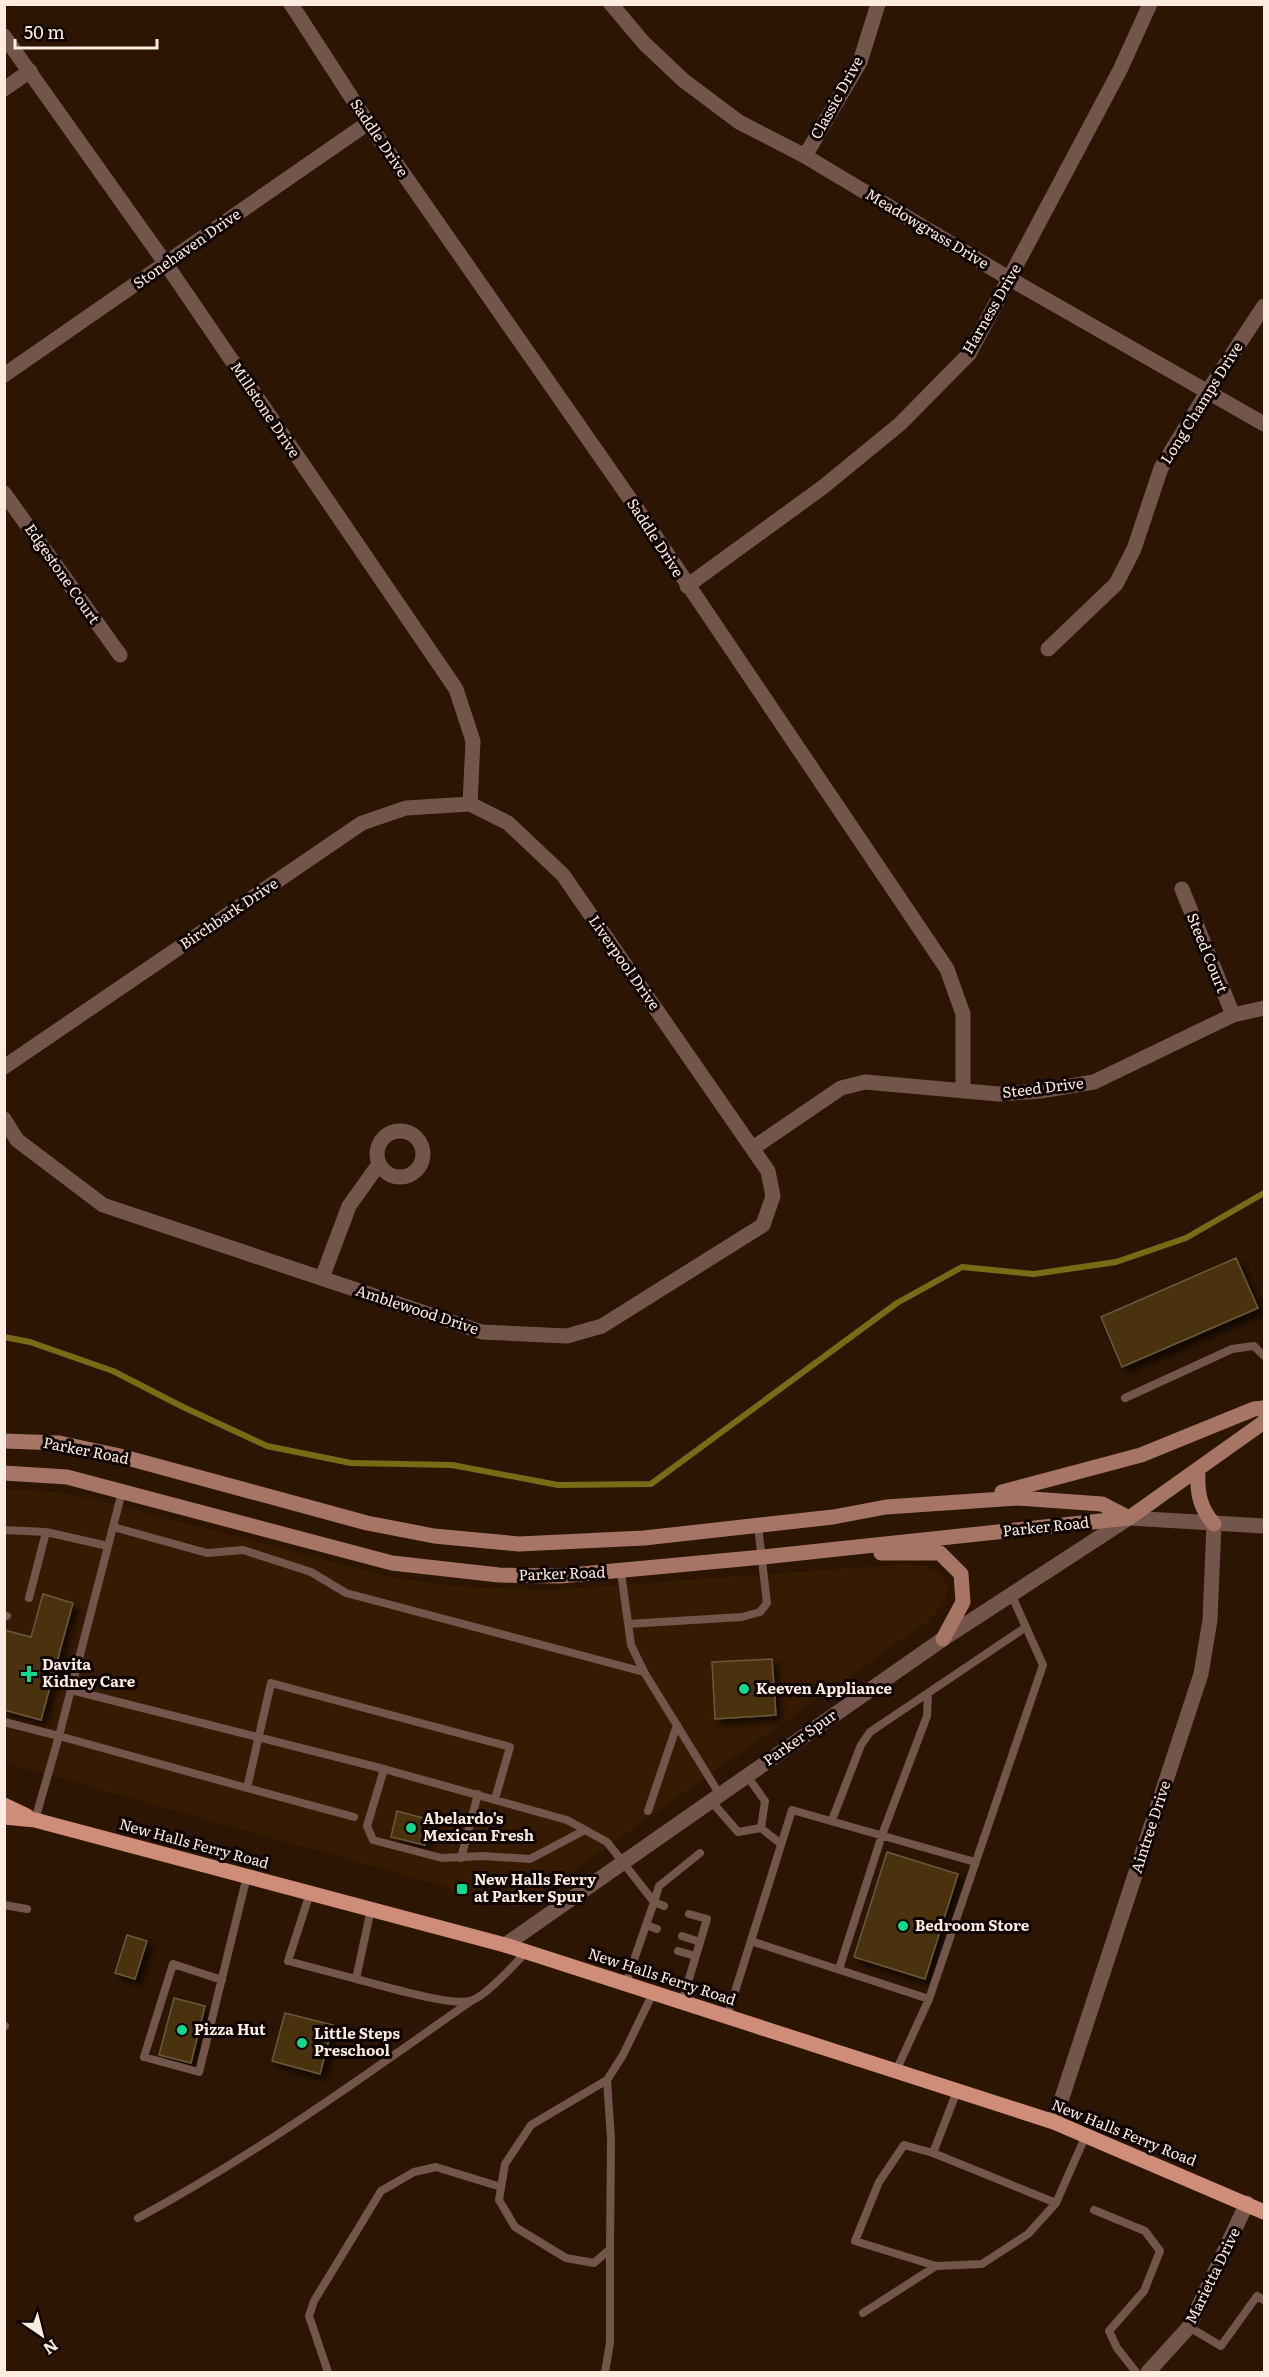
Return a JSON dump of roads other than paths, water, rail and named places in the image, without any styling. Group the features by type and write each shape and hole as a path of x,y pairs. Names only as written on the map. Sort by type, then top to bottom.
{"main road":[{"name":"Parker Road","path":"946,1503 1015,1489 1141,1455 1254,1409 1264,1408"},
{"name":"Parker Road","path":"4,1473 67,1477 392,1563 499,1575 560,1576 800,1554 1129,1518 1264,1422"},
{"name":"Parker Road","path":"4,1441 59,1443 120,1456 367,1523 434,1536 519,1544 581,1543 758,1526 832,1517 886,1507 1018,1498 1074,1500 1101,1504 1129,1518"},
{"path":"1198,1469 1199,1500 1205,1513 1214,1524"},
{"path":"800,1554 940,1553 961,1574 963,1602 943,1639"},
{"name":"New Halls Ferry Road","path":"4,1805 35,1820"},
{"name":"New Halls Ferry Road","path":"4,1817 35,1820 505,1945 1054,2122 1264,2212"}],"street":[{"name":"Saddle Drive","path":"291,4 369,123 637,509 947,969 963,1014 963,1091"},
{"name":"Meadowgrass Drive","path":"611,4 645,43 683,80 739,122 805,156 1010,279 1264,424"},
{"name":"Classic Drive","path":"805,156 860,62 878,4"},
{"name":"Harness Drive","path":"687,586 823,487 900,424 969,354 1120,70 1150,4"},
{"name":"Millstone Drive","path":"4,36 166,264 456,689 473,741 470,804"},
{"path":"4,89 30,71"},
{"name":"Stonehaven Drive","path":"4,375 369,123"},
{"name":"Long Champs Drive","path":"1048,649 1116,584 1134,549 1161,468 1264,306"},
{"name":"Edgestone Court","path":"4,493 120,655"},
{"name":"Birchbark Drive","path":"4,1067 362,824 406,808 470,804"},
{"name":"Liverpool Drive","path":"470,804 508,823 563,875 753,1148"},
{"name":"Steed Court","path":"1182,890 1233,1015"},
{"name":"Steed Drive","path":"753,1148 842,1088 865,1082 963,1091 1020,1093 1094,1082 1233,1015 1264,1008"},
{"name":"Amblewood Drive","path":"4,1119 18,1140 103,1205 482,1332 567,1336 602,1326 763,1225 773,1196 768,1171 753,1148"},
{"path":"322,1278 349,1206 379,1164"},
{"path":"1129,1518 1264,1526"},
{"name":"Parker Spur","path":"505,1945 943,1639 1129,1518"},
{"name":"Aintree Drive","path":"1054,2122 1201,1674 1210,1620 1214,1524"},
{"name":"Marietta Drive","path":"1148,2373 1190,2327 1247,2203"}],"lane":[{"path":"1125,1398 1232,1349 1254,1346 1264,1356"},
{"path":"35,1820 122,1492"},
{"path":"628,1624 742,1617 760,1612 767,1603 758,1526"},
{"path":"113,1527 207,1553 243,1550 311,1572 346,1593 644,1672"},
{"path":"4,1530 46,1532 108,1546"},
{"path":"29,1598 46,1532"},
{"path":"621,1572 631,1645 715,1798 738,1832 761,1828 781,1844"},
{"path":"896,2071 929,1998 1043,1665 1011,1594"},
{"path":"832,1820 861,1745 870,1732 1026,1627"},
{"path":"247,1788 271,1683 510,1747 495,1799"},
{"path":"71,1690 384,1769 567,1820 607,1842 654,1902 664,1905"},
{"path":"839,1969 882,1835 927,1716 928,1693"},
{"path":"4,1722 354,1817"},
{"path":"648,1812 676,1725"},
{"path":"384,1769 367,1826 373,1840 442,1858 530,1859 585,1830"},
{"path":"747,1776 765,1801 761,1828"},
{"path":"461,1858 478,1794"},
{"path":"728,2017 792,1810 975,1862"},
{"path":"626,1983 659,1886 700,1853"},
{"path":"222,1980 173,1964 144,2057 199,2072 222,1980 247,1876"},
{"path":"309,1893 288,1960 450,2001 471,2001"},
{"path":"4,1905 27,1909"},
{"path":"356,1979 371,1909"},
{"path":"682,2002 707,1919 689,1914"},
{"path":"646,1925 657,1929"},
{"path":"682,1936 700,1942"},
{"path":"641,1939 651,1943"},
{"path":"751,1941 929,1998"},
{"path":"678,1951 695,1956"},
{"path":"138,2218 194,2188 294,2124 471,2001 502,1977 526,1952"},
{"path":"610,2249 594,2263 566,2258 515,2227 499,2200 501,2187 505,2164 531,2125 607,2080 623,2055 653,1993"},
{"path":"605,2373 610,2343 611,2139 607,2080"},
{"path":"933,2153 957,2091"},
{"path":"1056,2203 933,2153 904,2145 879,2182 855,2241 936,2266 982,2264 1028,2234 1056,2203 1086,2135"},
{"path":"328,2373 309,2316 314,2301 381,2191 414,2172 436,2167 501,2187"},
{"path":"1094,2210 1145,2231 1160,2251 1144,2291 1109,2331 1117,2348 1136,2373"},
{"path":"863,2313 936,2266"},
{"path":"1190,2327 1221,2346 1257,2296 1264,2300"}],"waterway":[{"path":"4,1337 30,1342 113,1371 267,1446 351,1463 452,1465 558,1485 651,1484 897,1303 962,1267 1034,1274 1116,1262 1186,1238 1264,1193"}],"place":[{"name":"Davita Kidney Care","path":"29,1674"},
{"name":"Keeven Appliance","path":"744,1689"},
{"name":"Abelardo’s Mexican Fresh","path":"411,1828"},
{"name":"New Halls Ferry at Parker Spur","path":"462,1889"},
{"name":"Bedroom Store","path":"903,1926"},
{"name":"Pizza Hut","path":"182,2030"},
{"name":"Little Steps Preschool","path":"302,2043"}]}
